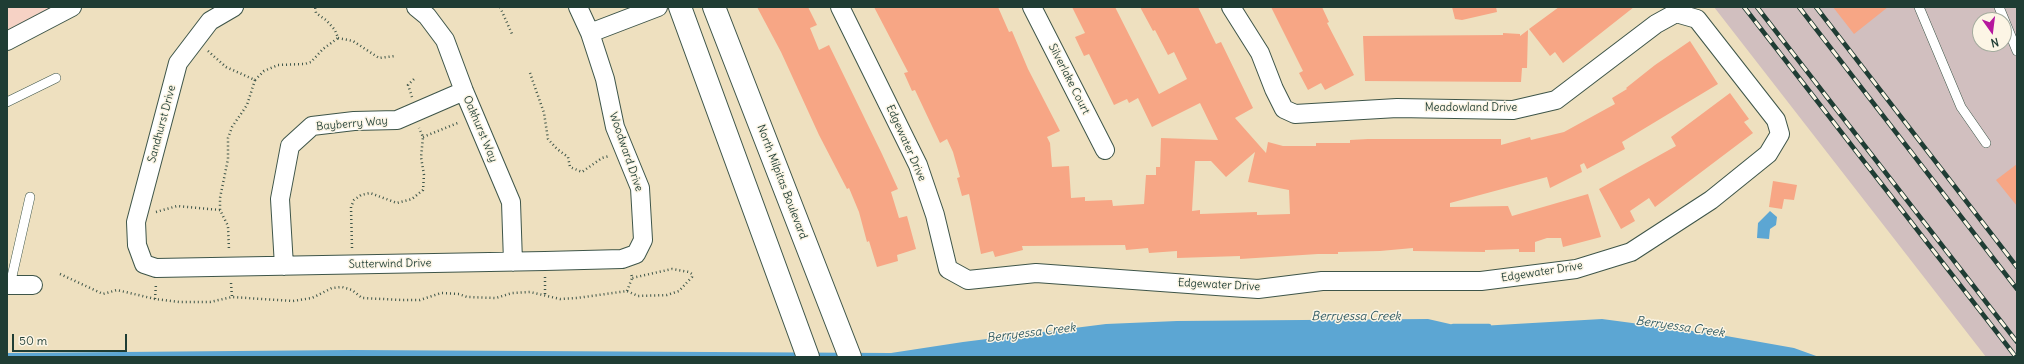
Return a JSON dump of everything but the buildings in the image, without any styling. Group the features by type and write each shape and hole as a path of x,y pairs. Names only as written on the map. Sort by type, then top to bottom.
{"main road":[{"path":"680,7 808,357"},
{"name":"North Milpitas Boulevard","path":"714,7 850,357"}],"street":[{"path":"7,41 72,7"},
{"name":"Sandhurst Drive","path":"144,264 137,245 136,222 178,63 210,21 234,7"},
{"name":"Oakhurst Way","path":"416,7 427,16 445,40 474,116 511,202 513,262"},
{"name":"Woodward Drive","path":"578,7 590,33 605,79 615,127 640,188 643,240 636,254"},
{"path":"590,33 658,7"},
{"name":"Edgewater Drive","path":"840,7 918,165 935,215 948,269 968,280 1036,273 1258,289 1322,281 1481,281 1576,269 1631,252 1711,200 1768,154 1780,134"},
{"name":"Silverlake Court","path":"1032,7 1105,150"},
{"name":"Meadowland Drive","path":"1232,7 1260,53 1274,89 1284,109 1295,114 1397,108 1513,110 1556,100 1656,24 1676,13 1697,19 1776,120 1780,134"},
{"name":"Bayberry Way","path":"284,266 280,199 290,146 312,126 354,121 397,120 464,91"},
{"name":"Sutterwind Drive","path":"144,264 156,268 513,262 622,259 636,254"},
{"path":"9,285 32,285"}],"lane":[{"path":"1919,7 1961,107 1986,143"},
{"path":"1999,7 2017,51"},
{"path":"7,102 56,78"},
{"path":"9,285 30,197"}],"path":[{"path":"315,7 316,13 326,20 335,30 338,38"},
{"path":"500,7 512,34"},
{"path":"229,267 228,226 220,210 220,198 226,175 228,138 232,127 247,105 255,80 264,71 278,65 305,64 311,62 323,49 338,38 353,41 379,58 395,56"},
{"path":"196,39 226,68 255,80"},
{"path":"530,73 544,113 548,139 557,149 568,156 570,168 582,172 602,158 625,151"},
{"path":"353,265 351,207 354,200 361,195 370,193 397,203 412,199 423,190 424,175 421,157 423,137 412,113"},
{"path":"423,137 474,116"},
{"path":"138,216 177,206 220,210"},
{"path":"60,274 103,294 117,290 155,299 179,302 210,302 232,297 293,301 312,298 332,288 342,287 352,290 362,298 402,300 420,300 441,293 459,294 468,297 496,298 512,293 530,292 560,299 627,291 638,296 667,295 679,291 692,277 692,274 689,272 672,269 632,278"}],"shaded area":[{"path":"7,7 72,7 7,41"},
{"path":"1714,7 2017,7 2017,357 1986,357"}],"water":[{"path":"1770,211 1777,217 1776,225 1770,229 1769,239 1757,238 1758,223"},
{"path":"1428,319 1463,327 1602,319 1715,334 1794,348 1819,357 7,357 7,353 351,350 891,353 963,342 1106,324 1177,321"}],"waterway":[{"name":"Berryessa Creek","path":"1453,326 1489,326"}],"railway":[{"path":"1744,7 2016,357"},
{"path":"1757,7 2017,342"},
{"path":"1799,7 2017,289"},
{"path":"1816,7 2017,267"}]}
